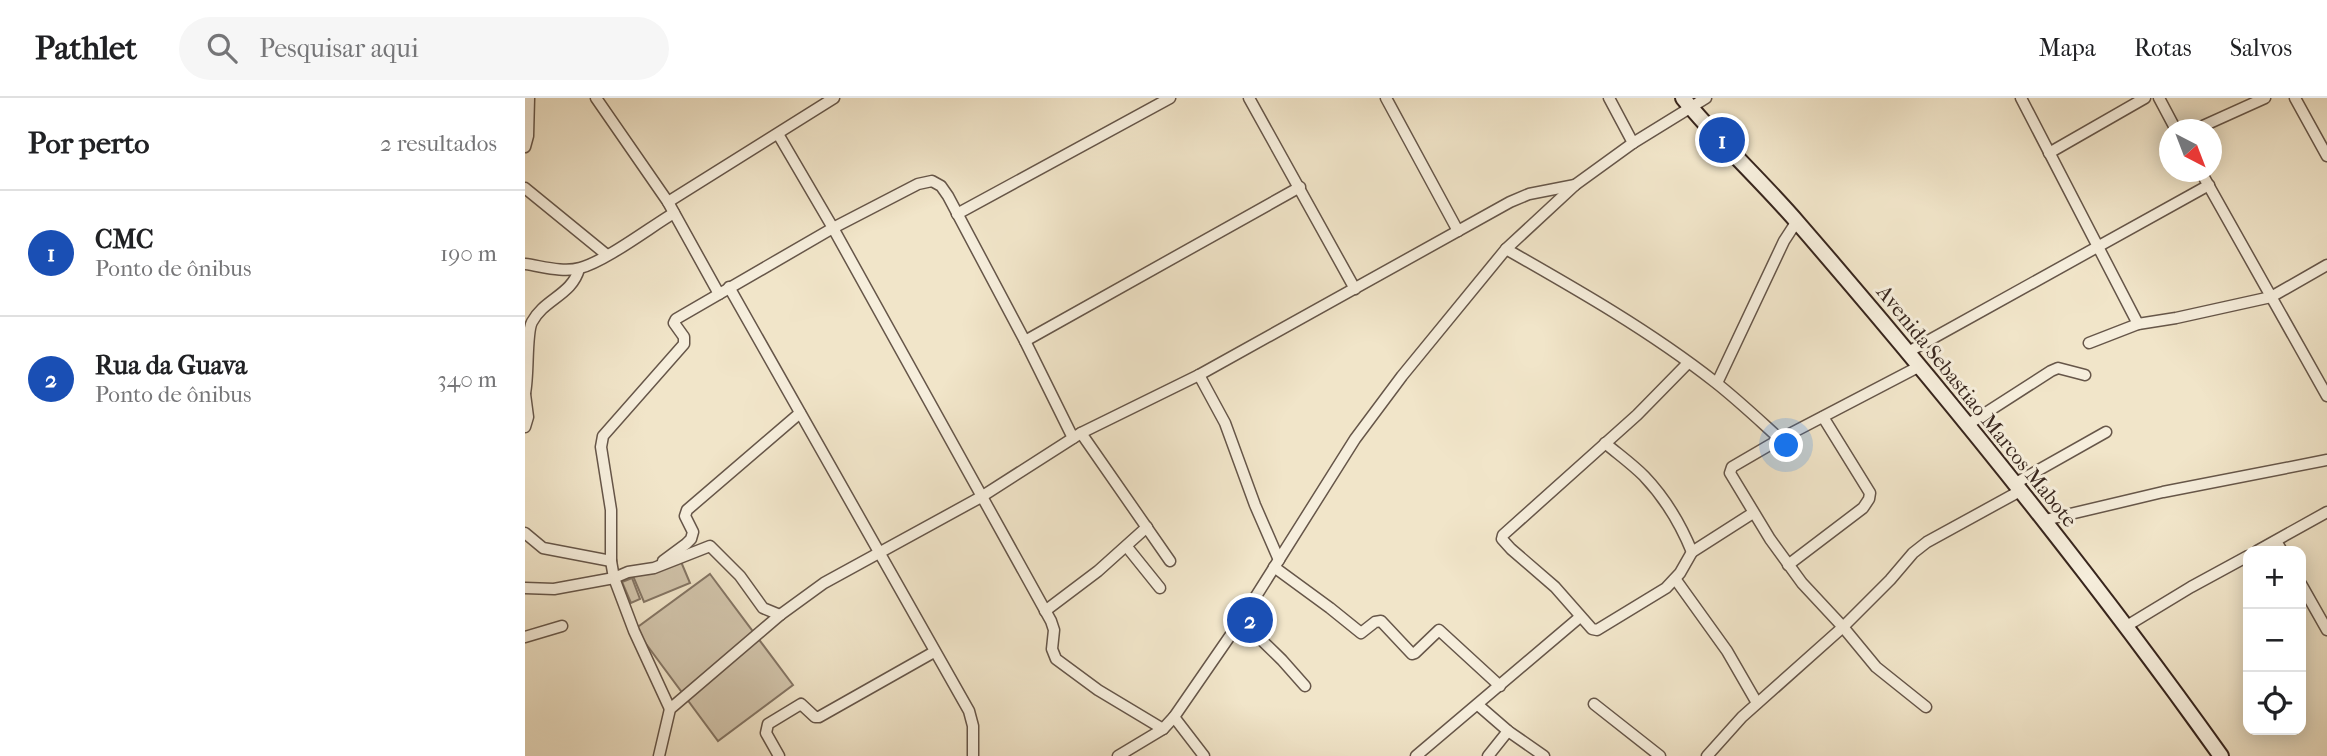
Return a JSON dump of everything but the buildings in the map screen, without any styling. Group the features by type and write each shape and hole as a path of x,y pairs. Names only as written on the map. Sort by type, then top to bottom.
{"main road":[{"name":"Avenida Sebastiao Marcos Mabote","path":"1687,102 1797,221 1920,366 2045,520 2221,756"}],"street":[{"path":"525,147 529,98"},
{"path":"596,98 668,202 719,293"},
{"path":"668,202 779,135 834,98"},
{"path":"957,214 1170,98"},
{"path":"1249,98 1355,289"},
{"path":"1386,98 1458,231"},
{"path":"1609,98 1633,143"},
{"path":"1118,756 1163,729 1174,717 1241,620 1319,493 1377,407 1506,249 1575,185 1687,102 1706,98"},
{"path":"2021,98 2137,324"},
{"path":"2049,153 2145,98"},
{"path":"2159,98 2170,119"},
{"path":"2218,119 2265,98"},
{"path":"2295,98 2327,156"},
{"path":"779,135 834,228 1045,611 1054,630 1052,649 1056,659 1098,690 1163,729"},
{"path":"670,709 634,631 614,578 611,561 611,510 601,441 684,344 684,337 674,323 676,319 834,228 918,184 932,181 941,186 1077,436 1170,561"},
{"path":"2207,182 2327,396"},
{"path":"659,756 670,709 780,615 824,583 981,496 1077,436 1199,375 1458,231 1529,194 1575,185"},
{"path":"1908,352 2209,185"},
{"path":"1025,341 1300,187"},
{"path":"525,188 607,255"},
{"path":"525,264 579,269 607,255 674,213"},
{"path":"1717,383 1784,241 1797,221"},
{"path":"1506,249 1622,316 1717,383 1780,439"},
{"path":"2089,342 2137,324 2271,297 2327,265"},
{"path":"525,427 528,417 525,393 529,371 529,331 540,312 572,285 579,269"},
{"path":"729,287 969,711 973,726 974,756"},
{"path":"1688,363 1637,415 1503,534 1502,540 1510,550 1555,587 1592,629 1597,630 1666,588 1676,580 1692,552 1753,513"},
{"path":"1920,366 1780,439 1732,467 1730,473 1753,513 1789,565 1876,667 1926,707"},
{"path":"1967,425 2051,371 2058,369 2085,375"},
{"path":"1199,375 1225,423 1277,563 1361,633 1375,622 1381,621 1412,654 1439,630 1500,686"},
{"path":"653,568 691,538 693,532 685,516 687,510 800,413"},
{"path":"1789,565 1863,508 1869,499 1870,493 1823,417"},
{"path":"1710,755 1757,703 1843,627 1913,553 2106,432"},
{"path":"1605,443 1653,487 1684,533 1692,552"},
{"path":"2045,520 2163,492 2327,460"},
{"path":"2266,546 2327,512"},
{"path":"1045,611 1127,547 1147,527"},
{"path":"525,533 543,548 611,561"},
{"path":"2276,541 2279,546"},
{"path":"525,588 564,588 614,578 628,572 653,568 710,546 740,576 763,608 780,615"},
{"path":"1127,547 1160,588"},
{"path":"2125,627 2243,559"},
{"path":"1676,580 1727,651 1757,703"},
{"path":"2306,593 2327,630"},
{"path":"1416,756 1580,617"},
{"path":"1241,620 1305,686"},
{"path":"525,637 562,626"},
{"path":"779,756 766,728 778,718 800,704 815,717 820,717 935,652"},
{"path":"1594,704 1660,756"},
{"path":"1478,705 1543,756"},
{"path":"1174,717 1204,756"},
{"path":"1488,756 1508,731"}],"shaded area":[{"path":"679,557 690,583 644,602 633,576"},
{"path":"710,574 793,685 718,741 635,629"},
{"path":"632,578 640,599 631,603 622,582"}],"place":[{"name":"CMC","path":"1722,140"},
{"name":"Rua da Guava","path":"1250,620"}]}
